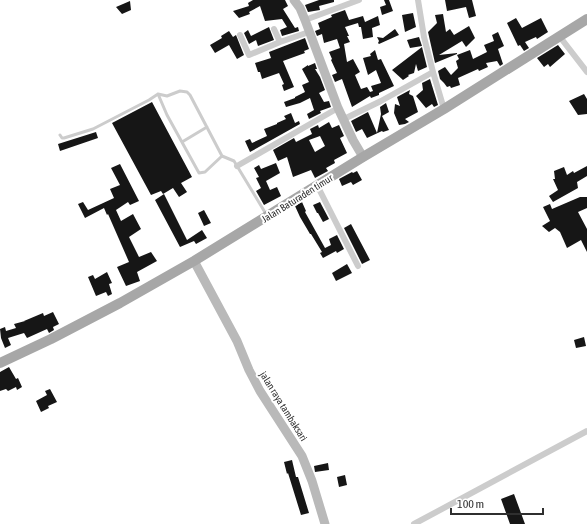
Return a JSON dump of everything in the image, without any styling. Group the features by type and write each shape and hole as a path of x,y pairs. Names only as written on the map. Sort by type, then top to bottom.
{"main road":[{"name":"Jalan Baturaden timur","path":"0,363 113,306 194,261 444,109 587,19"}],"street":[{"path":"294,0 300,8 305,20 338,108 363,157"},
{"path":"305,20 357,0"},
{"path":"418,0 424,37 444,109"},
{"path":"274,29 280,42"},
{"path":"240,35 249,55 309,32"},
{"path":"560,37 587,72"},
{"path":"344,119 381,102 433,72"},
{"path":"237,166 338,108"},
{"path":"317,186 358,266"},
{"name":"jalan raya tambaksari","path":"194,261 237,341 254,381 302,456 312,481 325,524"},
{"path":"414,524 587,431"}],"lane":[{"path":"60,135 64,138 93,129 158,94 167,96 180,91 187,92 222,156 234,160 268,217"},
{"path":"158,94 167,115 199,173 204,172 222,156"},
{"path":"182,142 207,127"}],"building":[{"path":"253,0 285,0 288,6 283,9 295,28 298,27 299,31 282,36 280,30 287,27 282,19 265,21 260,6 249,12 250,14 239,18 233,11 249,6 248,3"},
{"path":"319,0 334,0 334,2 319,6 320,10 308,12 305,5"},
{"path":"384,0 389,0 393,11 382,15 380,7 386,5"},
{"path":"445,0 472,0 476,16 469,18 466,7 447,11"},
{"path":"130,1 131,10 122,14 116,7"},
{"path":"345,10 349,20 363,16 365,22 378,16 380,25 372,28 373,37 363,39 361,27 359,27 358,23 345,27 350,42 344,44 347,62 353,59 360,72 355,75 361,89 367,87 370,92 373,91 371,86 381,83 376,70 368,75 363,58 371,56 370,54 375,50 378,60 381,59 394,86 379,93 379,95 371,98 370,96 352,107 342,79 335,82 332,75 337,73 329,52 340,48 337,39 324,43 322,34 317,36 315,31 320,29 318,23 332,17 331,15"},
{"path":"413,13 416,27 405,32 402,15"},
{"path":"443,14 446,32 450,29 454,35 469,26 475,38 466,47 462,41 439,55 457,53 435,63 428,32 437,23 435,15"},
{"path":"516,18 522,28 541,18 548,32 537,39 536,37 525,42 529,48 524,51 520,45 518,46 507,23"},
{"path":"269,27 274,40 258,46 256,40 249,44 244,33 248,30 251,36"},
{"path":"395,29 399,35 379,44 378,43 379,41 377,37 383,38"},
{"path":"229,31 233,37 236,35 244,55 237,59 229,45 215,53 210,45 222,38 221,36"},
{"path":"498,32 504,46 498,49 503,64 500,66 497,61 486,63 488,67 479,71 478,69 458,78 460,85 451,88 450,86 447,87 440,79 438,71 445,67 451,75 458,68 456,61 459,59 457,55 470,50 473,59 487,52 484,45 494,41 492,35"},
{"path":"419,37 422,46 410,48 407,40"},
{"path":"305,38 309,49 304,51 305,53 283,61 294,87 284,91 282,85 284,84 279,73 262,79 255,63 271,58 269,52"},
{"path":"558,45 565,54 550,67 548,64 544,67 537,58"},
{"path":"422,47 427,67 418,71 416,64 414,73 408,75 409,76 403,80 392,70"},
{"path":"315,63 317,69 315,69 325,90 319,93 324,102 329,101 331,107 320,111 321,113 309,119 307,114 314,110 310,98 286,107 284,102 305,92 302,85 309,82 302,69"},
{"path":"430,79 438,105 434,107 432,104 426,108 416,96 423,90 422,83"},
{"path":"410,90 409,94 413,96 418,112 405,119 409,122 399,125 394,113 395,104 400,106 397,97"},
{"path":"584,94 587,99 587,114 578,115 569,101"},
{"path":"152,102 192,177 181,183 187,192 179,197 173,188 163,194 161,191 151,195 112,123"},
{"path":"386,103 389,112 382,116 389,130 382,131 367,138 362,129 356,132 351,121 368,112 377,133 381,114 380,107"},
{"path":"291,113 295,123 299,121 300,124 250,152 245,141 250,139 252,143 267,136 264,129 286,119 284,116"},
{"path":"329,122 332,128 339,125 344,136 340,138 347,153 334,160 335,163 326,168 328,171 315,178 311,170 293,177 287,157 278,161 273,150 294,138 296,142 312,134 310,129 318,125 319,128","holes":["320,136 325,146 315,152 309,140"]},
{"path":"96,132 98,138 60,151 58,144"},
{"path":"276,163 280,173 266,181 270,190 277,187 281,196 264,205 256,191 261,188 256,178 259,177 254,168 259,165 261,169"},
{"path":"120,164 139,201 130,205 128,202 116,210 121,221 133,214 141,229 129,237 139,257 151,252 157,261 137,272 140,281 126,286 117,267 129,262 108,214 107,215 104,208 85,218 78,204 83,202 88,210 114,198 110,189 120,185 111,168"},
{"path":"587,166 587,176 577,182 578,188 553,202 549,196 558,190 553,179 555,179 554,171 564,167 567,175"},
{"path":"357,171 362,180 353,185 351,182 342,186 339,179"},
{"path":"164,194 187,240 202,230 207,238 196,244 194,241 180,247 155,200"},
{"path":"580,197 587,197 587,208 578,212 587,229 587,252 581,240 567,248 560,232 555,228 549,232 542,226 550,221 543,207 550,204 552,209"},
{"path":"302,202 306,211 305,212 325,248 331,245 329,239 337,235 344,249 337,253 336,251 323,258 320,253 322,252 300,217 295,206"},
{"path":"320,202 329,219 323,222 313,205"},
{"path":"204,210 211,223 204,226 198,213"},
{"path":"351,224 370,260 362,264 344,228"},
{"path":"347,264 352,273 336,281 332,273"},
{"path":"107,272 112,283 109,284 112,294 108,296 106,292 96,296 88,277 93,275 95,279"},
{"path":"53,312 59,324 53,327 54,330 49,333 47,329 27,338 24,333 8,338 11,345 5,348 1,338 0,329 5,327 6,331 16,328 14,324 43,313 44,316"},
{"path":"584,337 586,346 576,348 574,340"},
{"path":"9,367 16,379 18,378 22,387 17,390 16,387 8,391 6,389 0,391 0,372"},
{"path":"50,389 57,402 48,406 49,408 41,412 36,401 47,395 45,391"},
{"path":"292,460 296,477 298,477 309,513 301,515 284,462"},
{"path":"328,463 329,470 315,472 314,466"},
{"path":"345,475 347,485 339,487 337,477"},
{"path":"514,494 525,524 510,524 501,499"}]}
